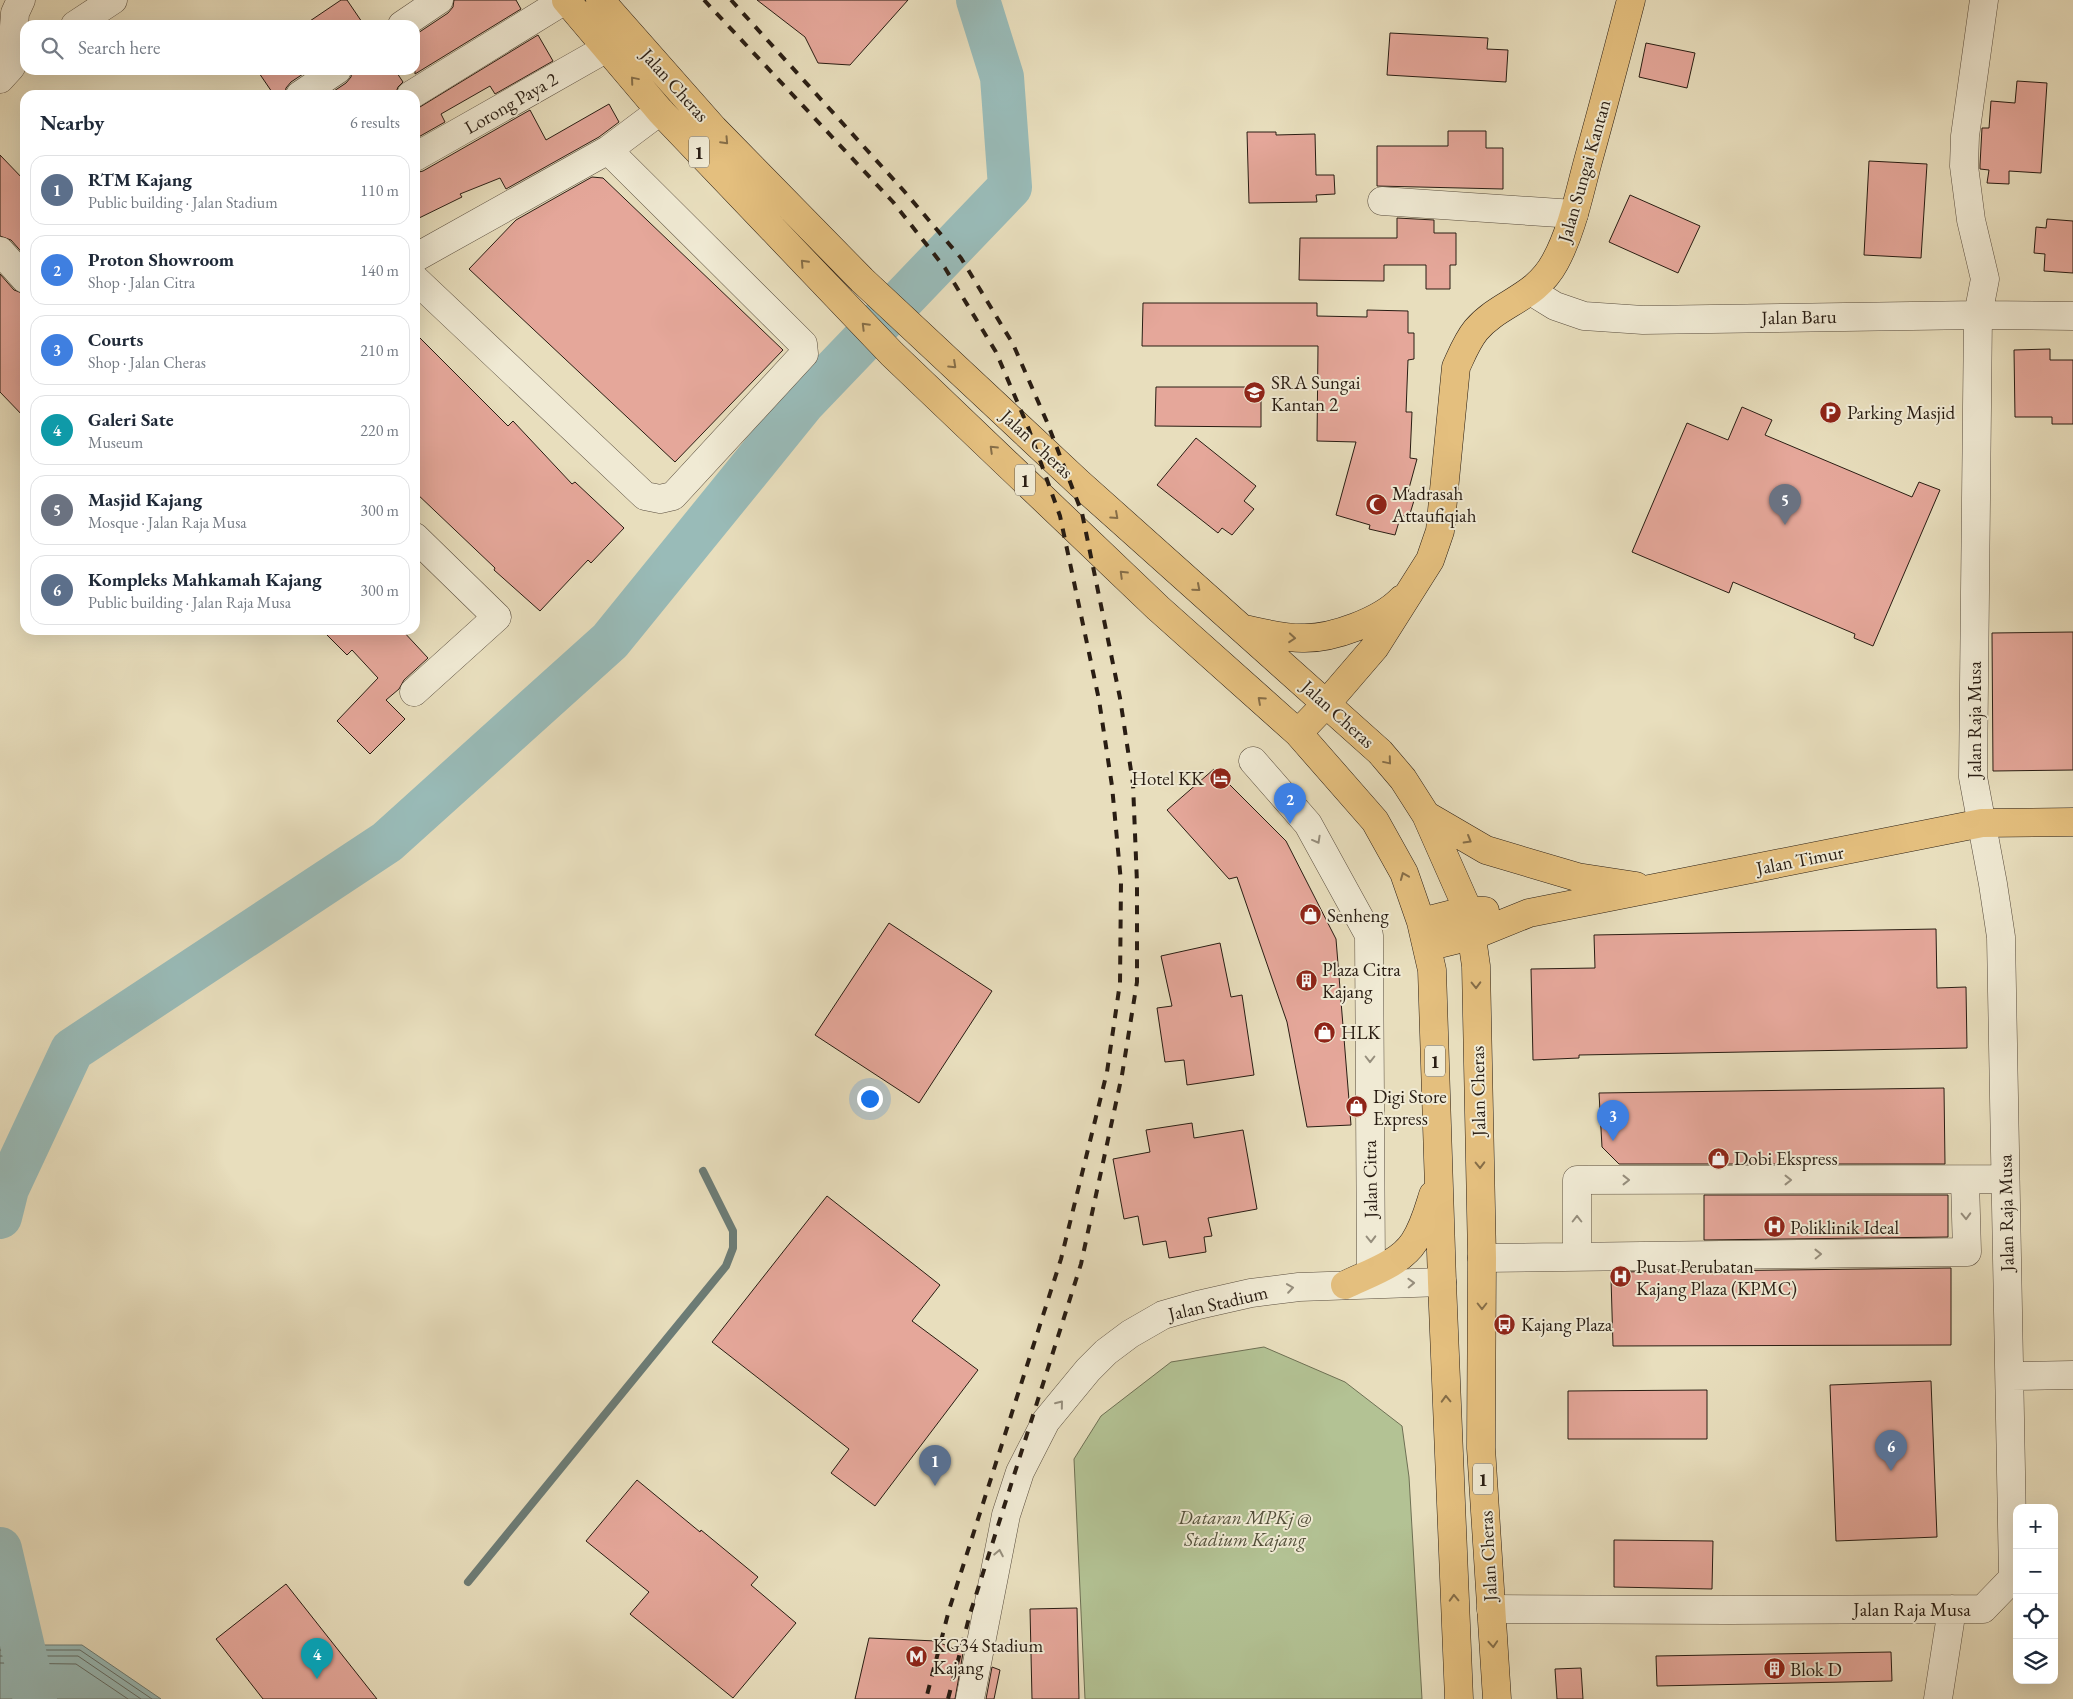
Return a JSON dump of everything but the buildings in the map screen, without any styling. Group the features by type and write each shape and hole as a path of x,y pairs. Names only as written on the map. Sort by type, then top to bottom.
{"main road":[{"name":"Jalan Cheras","path":"565,0 660,111 837,299 1158,608 1298,733 1375,821 1404,873 1424,934 1432,970 1438,1176 1459,1699"},
{"name":"Jalan Cheras","path":"600,0 714,129 862,280 1079,483 1380,752 1403,779 1426,815 1468,910 1476,966 1482,1258 1481,1448 1497,1699"},
{"name":"Jalan Sungai Kantan","path":"1298,733 1376,647 1430,560 1440,531 1456,367 1465,346 1476,330 1488,318 1531,291 1546,276 1555,262 1574,214 1631,0"},
{"path":"1244,629 1302,639 1328,635 1354,627 1382,614 1400,602 1419,579"},
{"path":"1426,815 1486,850 1578,877 1656,889"},
{"name":"Jalan Timur","path":"1424,934 1472,936 1529,913 1982,823 2073,822"},
{"name":"Jalan Timur","path":"1424,934 1468,910 1529,913"},
{"path":"1345,1285 1395,1260 1414,1244 1426,1219 1438,1176"}],"street":[{"path":"83,20 113,0"},
{"path":"409,20 439,0"},
{"path":"419,90 565,0"},
{"name":"Jalan Raja Musa","path":"1491,1609 1983,1609 2014,1578 2001,937 1994,884 1973,777 1978,314 1985,279 1971,220 1964,166 1965,136 1984,0"},
{"path":"12,9 12,68"},
{"name":"Lorong Paya 2","path":"420,154 607,48"},
{"path":"307,90 329,75"},
{"path":"420,255 608,150 660,111"},
{"path":"420,284 645,496 660,500 673,496 804,354 803,344 608,150"},
{"path":"1382,200 1574,214"},
{"path":"0,251 20,273"},
{"name":"Jalan Baru","path":"1531,291 1569,312 1584,316 1643,320 1978,314 2073,316"},
{"path":"414,692 497,617 420,542"},
{"name":"Jalan Citra","path":"1253,761 1308,824 1369,935 1372,1272"},
{"path":"1577,1257 1577,1180 2005,1179"},
{"path":"1482,1258 1967,1252 1965,1180"},
{"name":"Jalan Stadium","path":"970,1699 1006,1515 1020,1472 1046,1421 1088,1370 1106,1352 1130,1334 1164,1315 1251,1293 1280,1289 1345,1285 1442,1282"},
{"path":"2011,1376 2073,1375"},
{"path":"1938,1699 1952,1609"}],"green space":[{"name":"Dataran MPKj @ Stadium Kajang","path":"1264,1347 1345,1382 1402,1426 1409,1477 1422,1699 1085,1699 1074,1459 1101,1416 1171,1362"}],"water":[{"path":"0,1645 82,1645 161,1699 0,1699"}],"waterway":[{"path":"0,1217 7,1189 72,1050 387,842 610,641 804,402 1010,187 1002,77 978,0"},
{"path":"468,1582 726,1266 733,1248 733,1231 703,1171"},
{"path":"0,1549 35,1699"}],"railway":[{"path":"704,0 893,202 945,268 996,352 1028,427 1060,516 1099,700 1112,786 1121,882 1120,983 1107,1072 1061,1259 949,1610 926,1699"},
{"path":"731,0 904,191 961,258 1013,344 1047,422 1082,513 1120,698 1133,784 1137,883 1137,982 1122,1075 1081,1264 970,1614 948,1699"}],"place":[{"name":"SRA Sungai Kantan 2","path":"1255,393"},
{"name":"Parking Masjid","path":"1831,412"},
{"name":"Madrasah Attaufiqiah","path":"1376,504"},
{"name":"Masjid Kajang","path":"1785,525"},
{"name":"Hotel KK","path":"1220,778"},
{"name":"Proton Showroom","path":"1290,824"},
{"name":"Senheng","path":"1311,915"},
{"name":"Plaza Citra Kajang","path":"1306,980"},
{"name":"HLK","path":"1325,1032"},
{"name":"Digi Store Express","path":"1357,1107"},
{"name":"Courts","path":"1613,1141"},
{"name":"Dobi Ekspress","path":"1718,1158"},
{"name":"Poliklinik Ideal","path":"1774,1227"},
{"name":"Pusat Perubatan Kajang Plaza (KPMC)","path":"1620,1277"},
{"name":"Kajang Plaza","path":"1505,1324"},
{"name":"Kompleks Mahkamah Kajang","path":"1891,1471"},
{"name":"RTM Kajang","path":"935,1486"},
{"name":"KG34 Stadium Kajang","path":"917,1656"},
{"name":"Blok D","path":"1774,1669"},
{"name":"Galeri Sate","path":"317,1679"}]}
